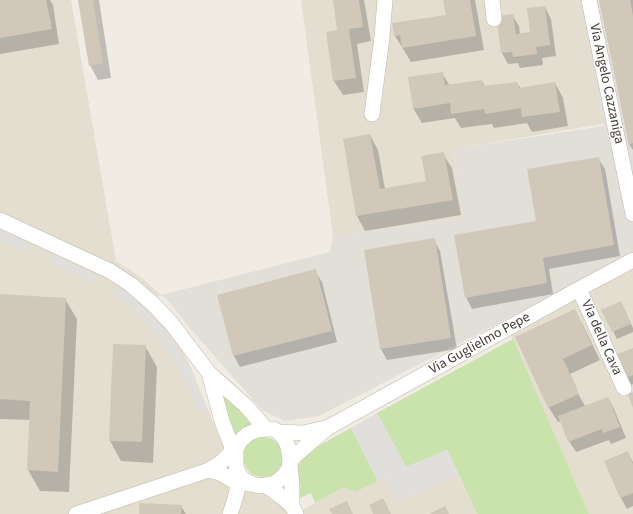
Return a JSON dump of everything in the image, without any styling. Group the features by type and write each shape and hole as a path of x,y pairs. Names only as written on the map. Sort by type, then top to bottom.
{"street":[{"path":"372,114 382,37 385,0"},
{"path":"492,0 494,19"},
{"name":"Via Angelo Cazzaniga","path":"589,0 633,214"},
{"path":"0,220 110,271 130,284 152,302 171,323 209,373 272,431 285,440 290,462 294,510"},
{"name":"Via Guglielmo Pepe","path":"290,462 327,428 633,260"},
{"name":"Via della Cava","path":"579,289 624,388"},
{"path":"209,373 222,421 240,470 250,492 231,511"},
{"name":"Via Guglielmo Pepe","path":"272,431 303,432 327,428"},
{"path":"231,511 240,470 241,440 248,434 257,430 272,431"},
{"path":"76,514 209,470 219,464 240,470 273,484 284,475 290,462"},
{"path":"209,470 220,473 240,470 279,494 294,510"}],"shaded area":[{"path":"0,0 71,0 116,261 142,278 161,295 157,297 190,366 235,474 276,496 291,514 0,514"},
{"path":"301,0 580,0 608,123 453,149 464,218 333,236"},
{"path":"579,0 633,0 633,254 319,416 285,421 262,410 188,326 168,300 161,295 330,252 333,236 464,218 453,149 604,126"},
{"path":"0,229 30,242 25,252 0,241"},
{"path":"52,254 98,275 94,283 49,262"},
{"path":"633,263 633,514 589,514 509,332"},
{"path":"118,287 136,299 166,331 189,367 208,410 200,414 180,370 158,337 131,306 113,294"},
{"path":"377,413 406,467 447,450 458,475 399,502 384,477 378,481 351,428"},
{"path":"458,475 477,514 295,514 345,487 378,481 384,477 399,502"}],"green space":[{"path":"513,339 589,514 477,514 447,450 406,467 377,413"},
{"path":"224,391 254,423 233,437 219,393"},
{"path":"351,428 378,481 355,492 344,487 315,503 311,493 298,499 297,467 305,456 320,445"},
{"path":"267,437 274,440 280,446 283,457 282,465 274,474 267,477 259,477 252,474 244,465 243,453 246,446 255,438"}],"building":[{"path":"0,0 46,0 52,29 0,38"},
{"path":"78,0 93,0 103,63 89,66"},
{"path":"333,0 359,0 363,27 349,29 356,78 333,81 326,32 337,30"},
{"path":"443,0 470,0 476,36 402,48 400,35 394,36 392,23 446,15"},
{"path":"599,0 630,0 633,16 633,143 629,144"},
{"path":"545,6 550,45 536,47 537,54 513,57 512,52 501,53 496,16 513,14 516,34 530,32 527,8"},
{"path":"443,72 445,85 482,80 483,86 517,82 519,88 555,82 560,112 522,117 521,108 485,114 484,109 451,114 450,103 413,109 408,77"},
{"path":"370,134 380,189 426,181 421,156 444,152 453,200 356,216 343,139"},
{"path":"599,157 614,245 543,258 547,283 465,298 454,235 536,221 527,169"},
{"path":"435,238 451,338 380,349 364,250"},
{"path":"316,269 332,331 233,356 217,295"},
{"path":"0,294 66,298 58,472 27,470 30,401 0,399"},
{"path":"621,301 631,324 612,332 601,310"},
{"path":"575,309 592,345 563,359 579,394 548,408 515,337"},
{"path":"113,344 146,345 142,442 109,441"},
{"path":"633,348 633,375 626,378 617,354"},
{"path":"633,392 633,408 628,394"},
{"path":"608,397 620,427 603,433 602,429 568,442 558,416"},
{"path":"628,451 633,464 633,493 620,498 604,461"},
{"path":"383,498 391,514 373,514 369,505"},
{"path":"347,501 353,514 332,514 329,509"},
{"path":"139,503 182,505 181,514 139,514"},
{"path":"445,506 449,514 429,514"}]}
